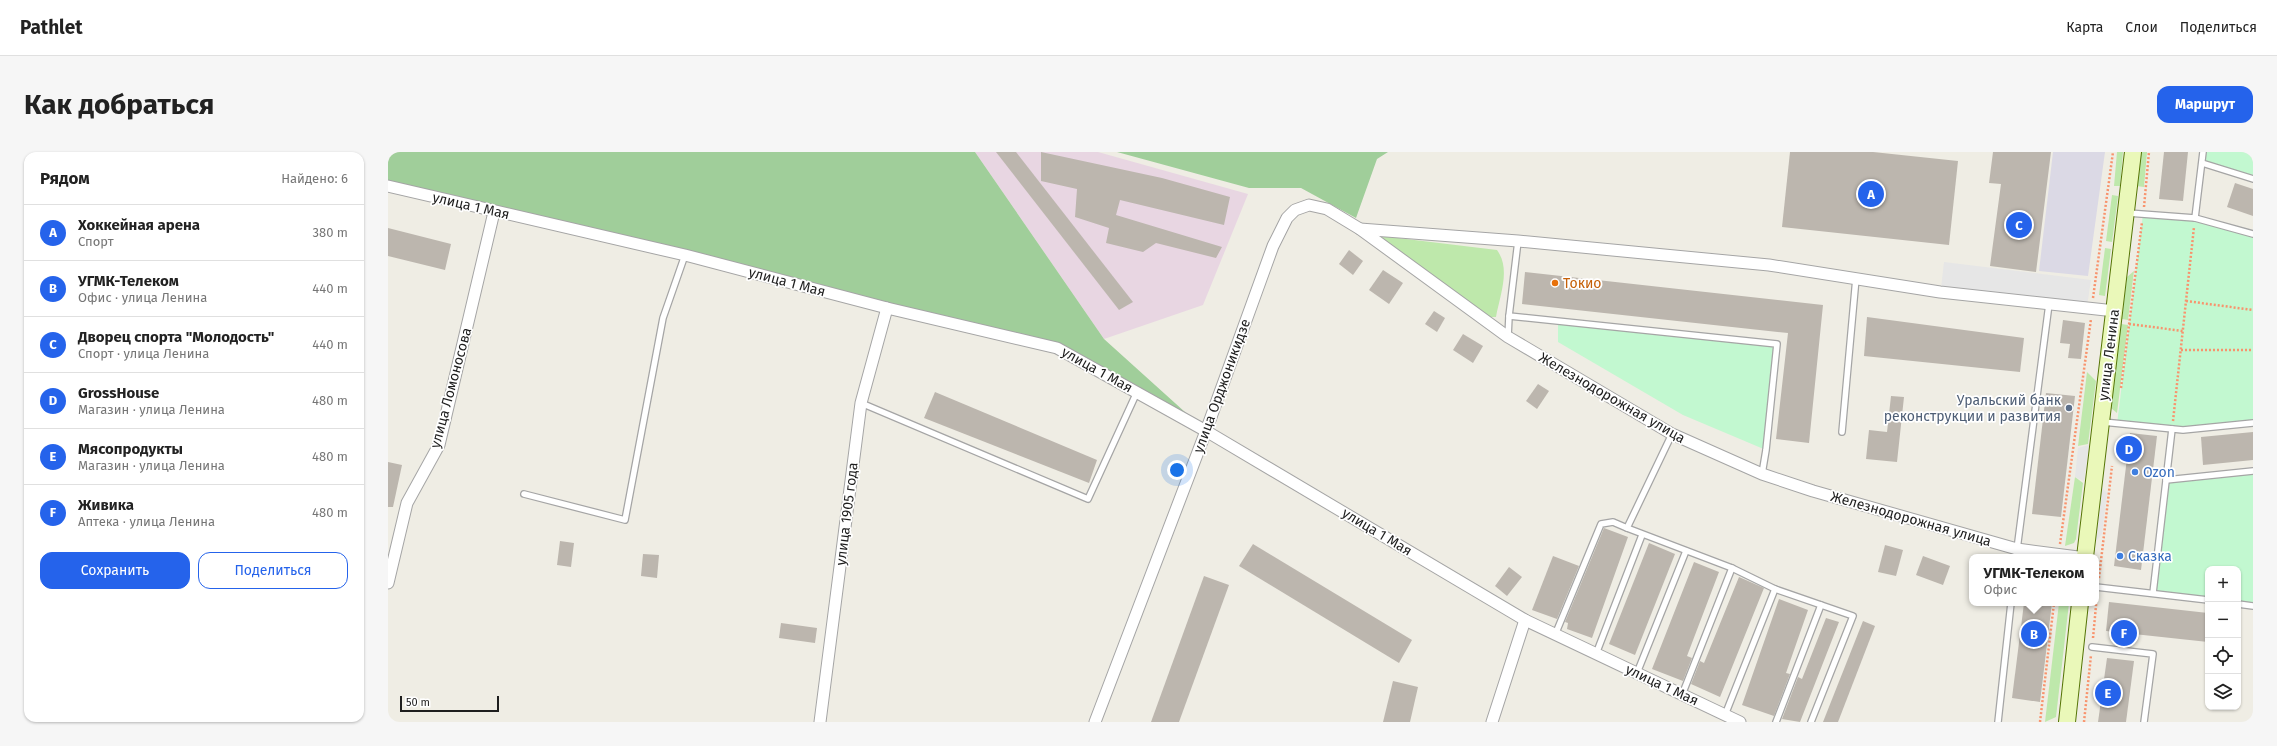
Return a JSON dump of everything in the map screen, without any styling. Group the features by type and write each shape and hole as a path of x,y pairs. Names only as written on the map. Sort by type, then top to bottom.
{"main road":[{"name":"улица Ленина","path":"2085,554 2133,152"},
{"path":"2067,722 2080,606"}],"street":[{"name":"улица 1 Мая","path":"388,186 494,212 685,255 887,308 1058,348 1206,430 1525,620 1740,722"},
{"name":"Железнодорожная улица","path":"1295,210 1309,205 1327,208 1360,229 1508,337 1672,434 1762,474 1813,491 2017,553 2064,554"},
{"name":"улица Орджоникидзе","path":"1095,722 1206,430 1273,246 1287,218 1295,210"},
{"name":"улица Ломоносова","path":"388,583 408,503 439,444 494,212"},
{"path":"1360,229 1518,241 1769,265 1940,292 2115,311"},
{"name":"улица 1905 года","path":"820,722 861,402 887,308"},
{"path":"1492,722 1525,620"}],"lane":[{"path":"2195,218 2203,152"},
{"path":"2202,163 2253,179"},
{"path":"2126,213 2195,218 2253,234"},
{"path":"1508,337 1518,241"},
{"path":"524,494 625,520 663,318 685,255"},
{"path":"1842,432 1856,278"},
{"path":"2017,553 2048,304"},
{"path":"1509,316 1777,344 1766,450 1762,474"},
{"path":"861,402 1088,499 1137,392"},
{"path":"2101,422 2183,430 2253,423"},
{"path":"2153,593 2172,429"},
{"path":"1627,528 1672,434"},
{"path":"2166,480 2253,471"},
{"path":"1555,635 1601,524 1613,522 1642,535 1732,568 1775,589 1853,616 1811,722"},
{"path":"1596,654 1642,535"},
{"path":"1637,673 1686,551"},
{"path":"1682,695 1732,568"},
{"path":"2099,587 2205,600"},
{"path":"1725,715 1775,589"},
{"path":"2241,604 2253,606"},
{"path":"1776,722 1821,605"},
{"path":"1998,722 2011,606"},
{"path":"2092,647 2153,654 2144,722"}],"path":[{"path":"2059,553 2113,152"},
{"path":"2120,394 2143,214 2149,152"},
{"path":"2172,429 2195,218"},
{"path":"2186,301 2253,310"},
{"path":"2129,324 2183,331"},
{"path":"2181,350 2253,350"},
{"path":"2099,570 2112,461"},
{"path":"2040,722 2054,606"}],"shaded area":[{"path":"975,152 1098,152 1248,194 1203,305 1104,339"},
{"path":"2053,152 2105,152 2088,276 2039,271"},
{"path":"1944,262 2091,280 2087,306 1941,288"},
{"path":"2089,445 2084,481 2075,477 2078,448"},
{"path":"2101,487 2107,493 2102,534 2094,544"}],"green space":[{"path":"388,152 975,152 1104,339 1206,431 1057,348 388,186"},
{"path":"1117,152 1388,152 1377,159 1356,218 1301,188 1249,188"},
{"path":"2117,152 2123,152 2120,186 2114,186"},
{"path":"2140,152 2147,152 2144,187 2136,186"},
{"path":"2203,152 2253,152 2253,179 2202,163"},
{"path":"2112,195 2118,196 2112,242 2106,241"},
{"path":"2143,214 2195,218 2253,234 2253,423 2183,430 2117,424"},
{"path":"1373,235 1497,250 1501,257 1504,274 1496,317 1490,317"},
{"path":"2105,248 2111,249 2105,296 2099,295"},
{"path":"2134,271 2128,320 2122,319 2127,277"},
{"path":"1558,321 1777,344 1766,450 1683,415 1558,342"},
{"path":"2121,324 2128,325 2117,413 2111,408"},
{"path":"2087,372 2096,381 2088,444 2078,446"},
{"path":"2253,471 2253,606 2241,604 2241,566 2205,566 2205,600 2153,593 2166,480"},
{"path":"2075,477 2083,483 2076,539 2074,543 2065,546"},
{"path":"2059,606 2069,606 2056,717 2045,722"}],"building":[{"path":"996,152 1016,152 1133,302 1119,310"},
{"path":"1041,152 1162,178 1230,197 1224,225 1120,200 1116,215 1222,247 1216,258 1156,243 1143,252 1106,243 1109,228 1075,217 1077,189 1041,181"},
{"path":"1790,152 1873,152 1958,161 1949,245 1782,227"},
{"path":"1993,152 2051,152 2036,272 1990,266 2001,184 1989,183"},
{"path":"2164,152 2188,152 2183,201 2159,199"},
{"path":"2235,183 2253,189 2253,216 2227,207"},
{"path":"388,228 451,244 445,270 388,256"},
{"path":"1349,250 1363,261 1353,275 1339,264"},
{"path":"1383,270 1403,283 1389,304 1369,290"},
{"path":"1525,272 1823,305 1809,443 1776,439 1788,333 1522,304"},
{"path":"1434,311 1445,318 1437,332 1425,324"},
{"path":"1867,317 2024,338 2020,372 1864,356"},
{"path":"2063,320 2085,323 2081,359 2068,358 2070,344 2060,343"},
{"path":"1463,334 1483,346 1473,363 1453,350"},
{"path":"1538,384 1549,391 1537,409 1526,401"},
{"path":"935,392 1097,460 1089,483 924,418"},
{"path":"2046,393 2075,396 2061,517 2032,514"},
{"path":"1891,396 1904,397 1897,462 1866,459 1869,430 1887,432"},
{"path":"2253,432 2253,460 2203,465 2201,437"},
{"path":"2130,433 2157,436 2141,570 2114,566"},
{"path":"388,462 402,465 393,507 388,507"},
{"path":"1604,528 1628,537 1592,638 1567,629 1568,623 1565,622"},
{"path":"560,541 574,543 571,567 557,565"},
{"path":"1649,543 1675,554 1635,655 1609,644"},
{"path":"1253,544 1412,640 1399,663 1239,566"},
{"path":"1885,545 1903,550 1896,576 1878,572"},
{"path":"643,554 659,555 657,578 641,576"},
{"path":"1553,556 1579,566 1557,619 1532,610"},
{"path":"1923,556 1950,566 1943,585 1916,575"},
{"path":"1694,562 1719,572 1687,656 1692,658 1683,681 1652,669"},
{"path":"1509,567 1522,577 1507,596 1495,586"},
{"path":"1204,576 1229,585 1179,722 1151,722"},
{"path":"1739,577 1764,588 1720,697 1691,684 1700,661 1704,663"},
{"path":"1779,599 1808,610 1786,673 1790,674 1774,716 1742,705"},
{"path":"2109,602 2205,613 2205,642 2106,631"},
{"path":"2024,606 2052,606 2040,702 2012,698"},
{"path":"1826,618 1839,622 1800,722 1782,719 1798,677 1802,679"},
{"path":"1863,621 1875,626 1838,722 1823,722"},
{"path":"781,623 817,628 815,643 779,638"},
{"path":"2107,658 2134,661 2126,722 2098,722"},
{"path":"1393,681 1418,687 1410,722 1383,722"}],"place":[{"name":"Хоккейная арена","path":"1871,194"},
{"name":"Дворец спорта \"Молодость\"","path":"2019,225"},
{"name":"Токио","path":"1555,283"},
{"name":"Уральский банк реконструкции и развития","path":"2069,408"},
{"name":"GrossHouse","path":"2129,449"},
{"name":"Ozon","path":"2135,472"},
{"name":"Сказка","path":"2120,556"},
{"name":"Живика","path":"2124,633"},
{"name":"УГМК-Телеком","path":"2034,634"},
{"name":"Мясопродукты","path":"2108,693"}]}
